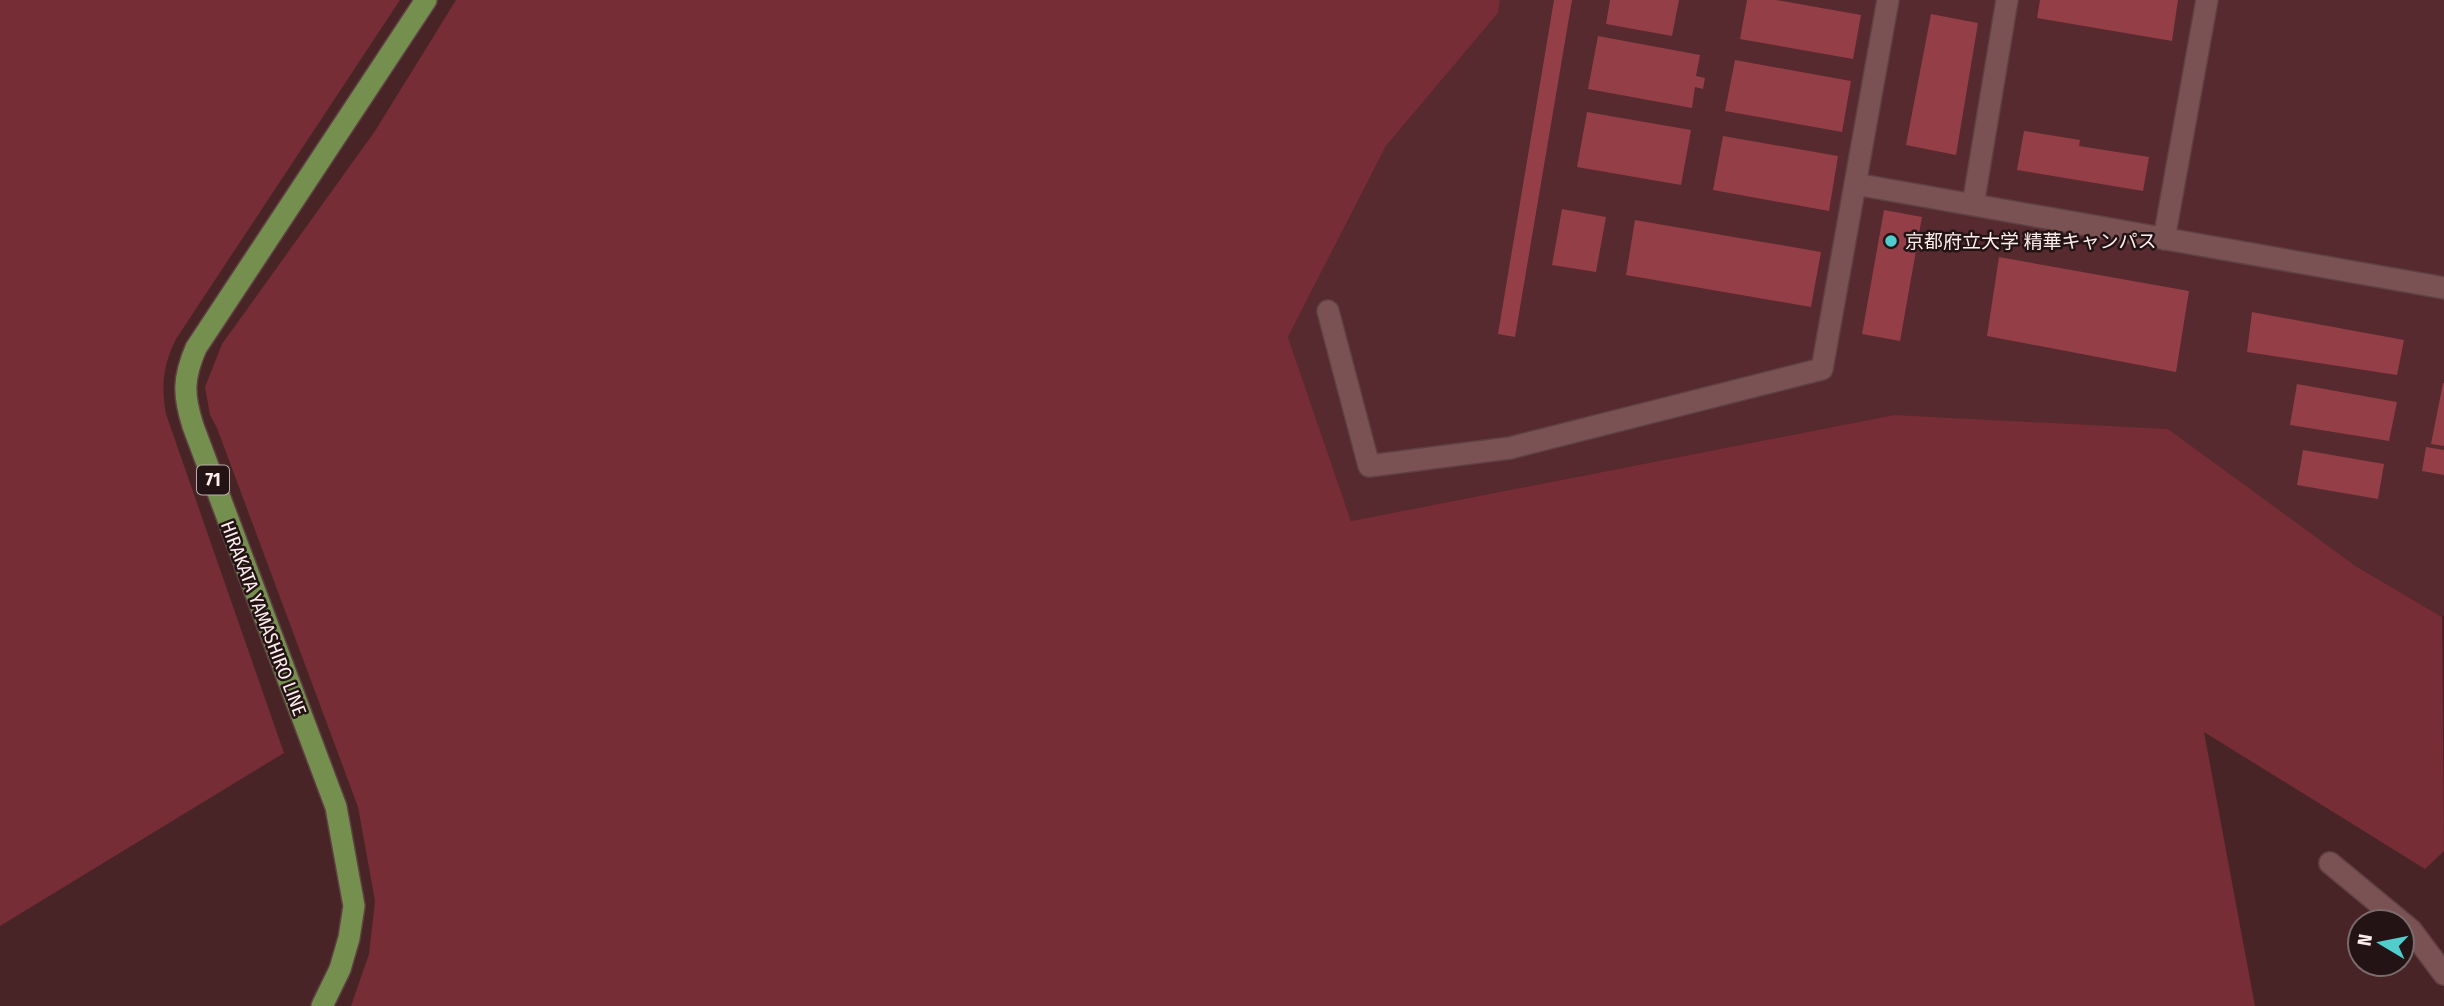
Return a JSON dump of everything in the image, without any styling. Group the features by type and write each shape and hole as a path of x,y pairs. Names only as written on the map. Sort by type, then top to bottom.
{"main road":[{"name":"HIRAKATA YAMASHIRO LINE","path":"321,1006 340,969 354,906 336,807 192,426 184,386 188,366 196,348 426,0"}],"lane":[{"path":"1328,311 1369,466 1523,445 1822,369 1888,0"},
{"path":"1973,205 2007,0"},
{"path":"2164,239 2207,0"},
{"path":"1855,184 2444,288"},
{"path":"2330,863 2412,930 2444,974"}],"shaded area":[{"path":"0,0 400,0 176,339 164,376 166,414 284,753 0,926"},
{"path":"456,0 1500,0 1498,13 1386,146 1288,337 1351,521 1894,415 2168,429 2354,565 2442,617 2444,851 2425,869 2204,732 2255,1006 351,1006 369,954 375,901 358,807 210,415 205,387 222,344 375,131"},
{"name":"京都府立大学 精華キャンパス","path":"1500,0 2444,0 2444,615 2442,617 2354,565 1894,415 1351,521 1288,337 1386,146 1498,13"}],"building":[{"path":"1554,0 1572,0 1515,337 1498,334"},
{"path":"1610,0 1679,0 1672,36 1606,24"},
{"path":"1747,0 1776,0 1861,15 1853,59 1740,39"},
{"path":"2040,0 2178,0 2172,41 2037,18"},
{"path":"1931,14 1978,23 1956,155 1906,145"},
{"path":"1598,36 1700,55 1696,76 1705,78 1703,89 1695,87 1692,108 1588,89"},
{"path":"1735,60 1851,81 1842,132 1725,111"},
{"path":"1587,112 1691,130 1681,185 1577,167"},
{"path":"2024,131 2080,140 2079,146 2149,157 2143,191 2017,170"},
{"path":"1723,136 1838,156 1829,211 1713,190"},
{"path":"1562,209 1606,217 1596,272 1552,265"},
{"path":"1884,210 1922,217 1900,341 1862,334"},
{"path":"1635,220 1821,252 1811,307 1626,275"},
{"path":"1999,257 2189,291 2176,372 1987,336"},
{"path":"2252,312 2404,340 2397,375 2247,352"},
{"path":"2444,383 2444,446 2431,444"},
{"path":"2297,384 2397,402 2389,441 2290,425"},
{"path":"2426,447 2444,450 2444,475 2422,471"},
{"path":"2303,450 2384,464 2378,499 2297,485"}],"place":[{"name":"京都府立大学 精華キャンパス","path":"1891,241"}]}
